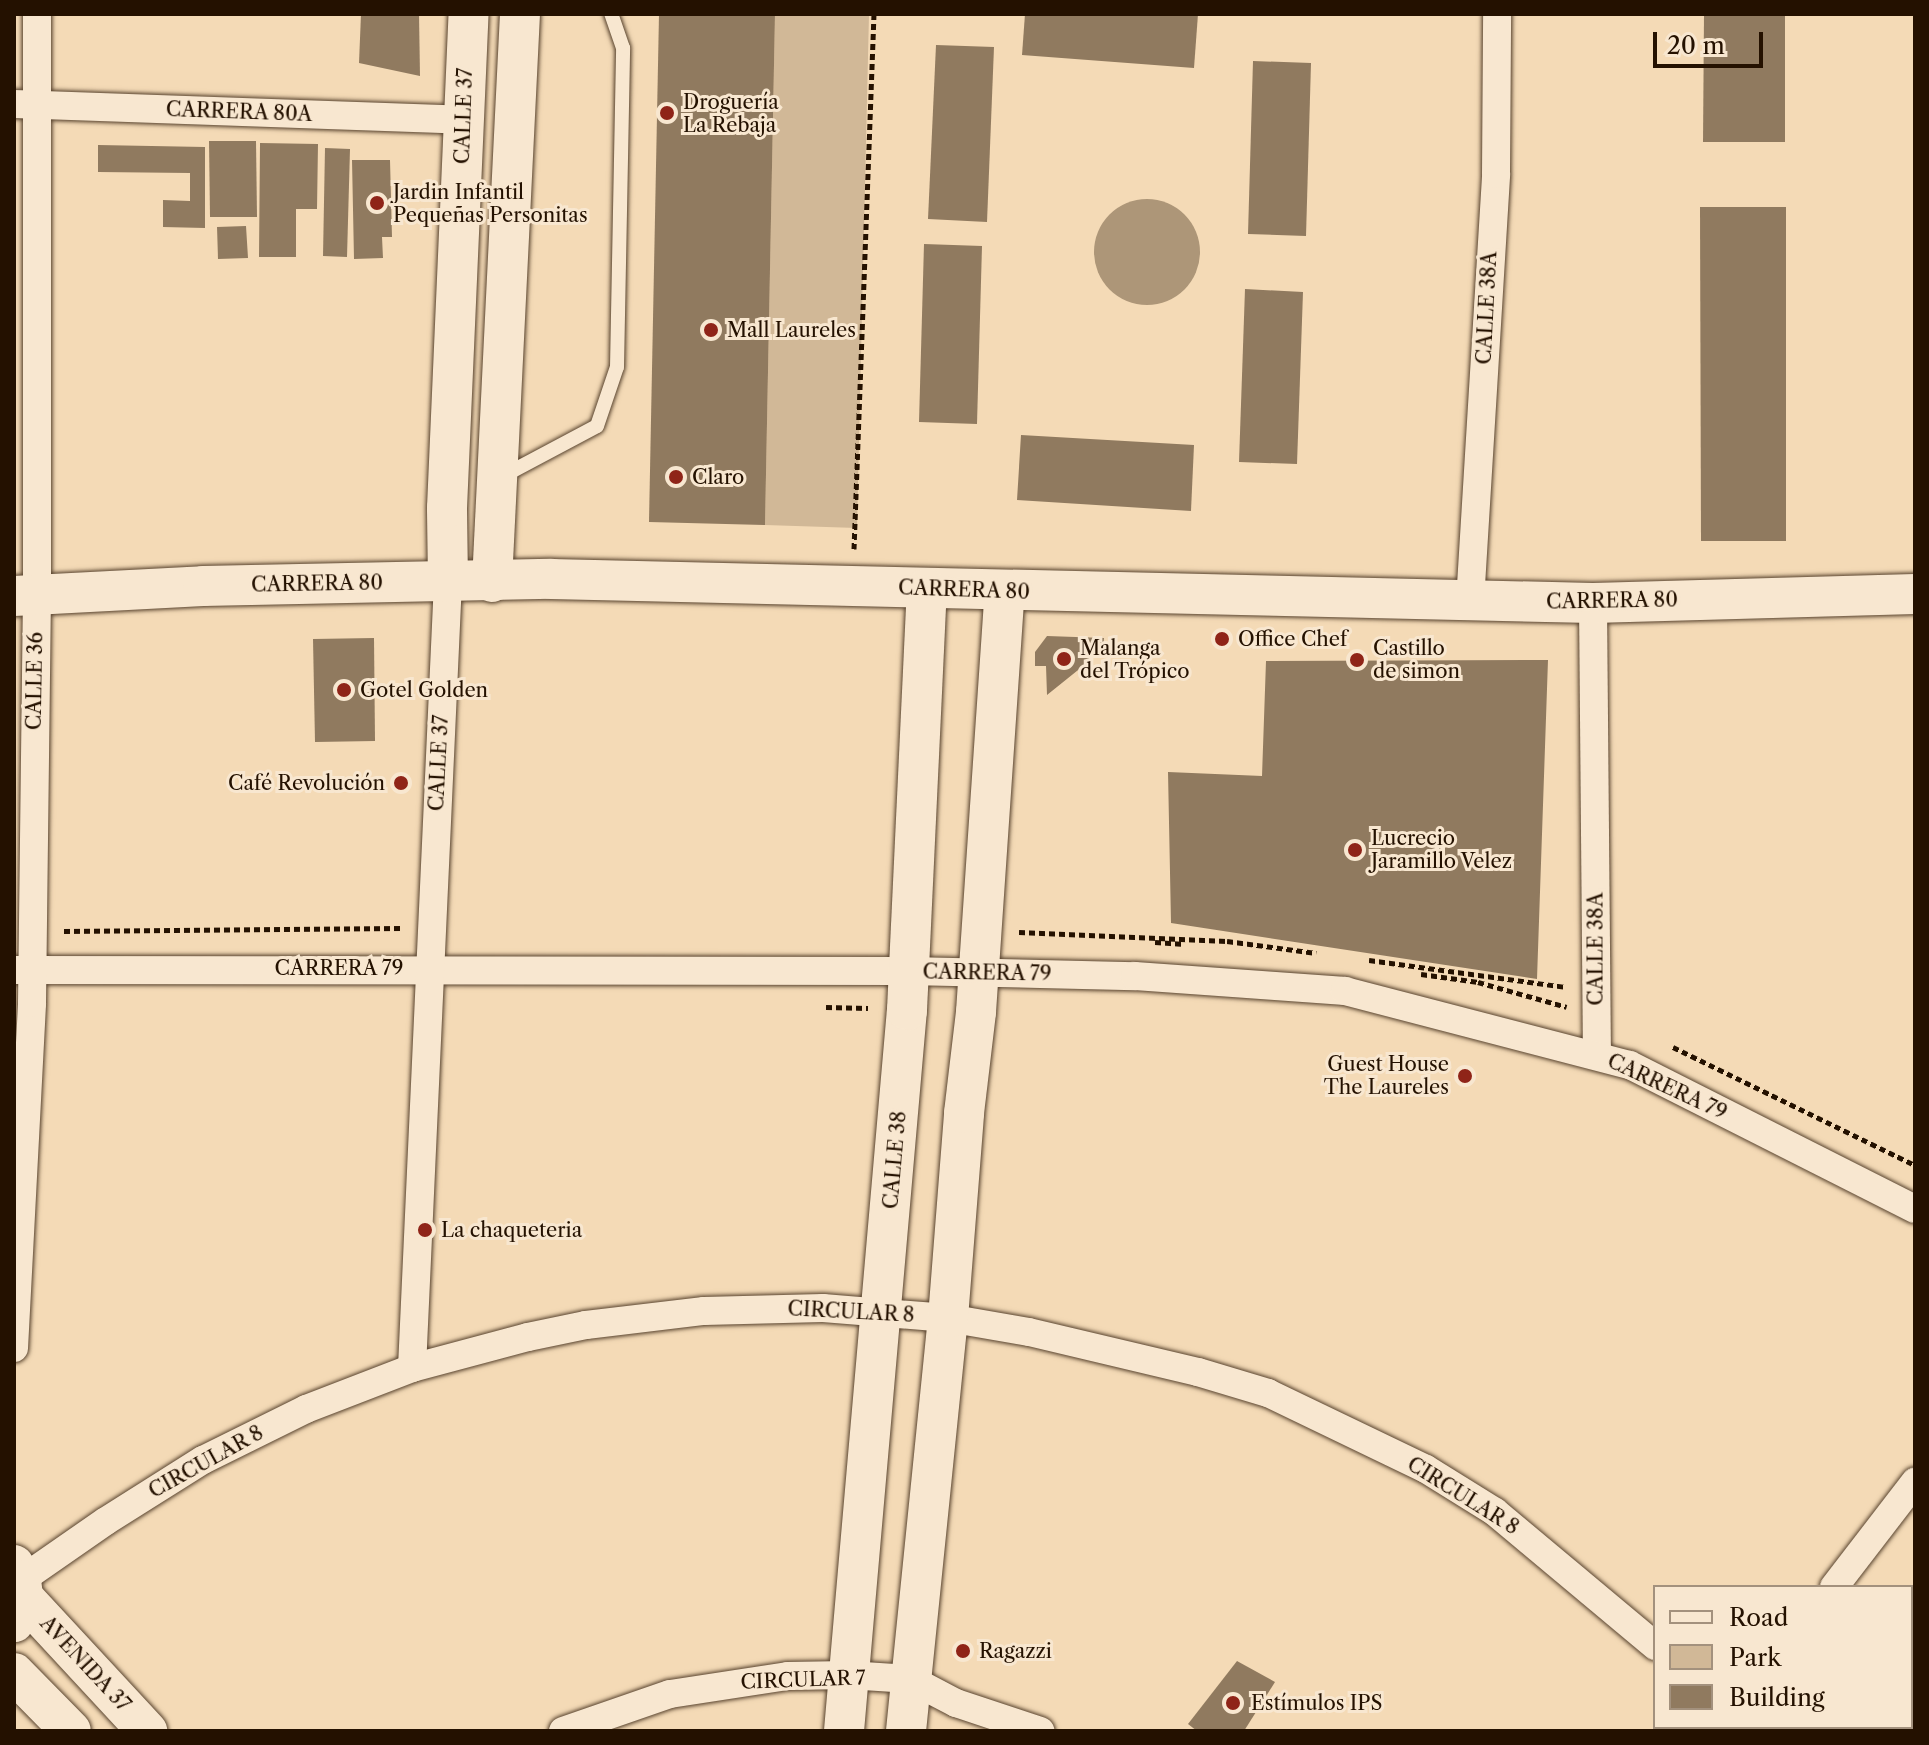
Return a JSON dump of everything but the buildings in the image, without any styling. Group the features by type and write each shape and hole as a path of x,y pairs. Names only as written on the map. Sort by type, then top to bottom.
{"street":[{"name":"CALLE 36","path":"14,1348 32,1003 22,970 31,931 24,105 37,14"},
{"name":"CALLE 37","path":"412,1368 448,582 447,508 469,14"},
{"path":"492,582 520,14"},
{"name":"CALLE 38A","path":"1470,602 1496,174 1497,14"},
{"name":"CARRERA 80A","path":"24,105 464,120"},
{"name":"CARRERA 80","path":"26,595 551,579 1470,602 1593,603 1915,594"},
{"name":"CALLE 38","path":"844,1731 883,1311 908,971 927,588"},
{"path":"906,1731 979,973 1005,592"},
{"name":"CALLE 38A","path":"1593,603 1597,1055"},
{"name":"CARRERA 79","path":"22,970 429,968 908,971 1135,976 1345,991 1630,1065 1915,1209"},
{"name":"CIRCULAR 8","path":"18,1591 106,1521 203,1460 306,1409 412,1368 528,1337 645,1317 763,1308 883,1311 1029,1332 1198,1372 1268,1393 1426,1469 1495,1512 1653,1644"},
{"path":"1836,1585 1915,1482"},
{"name":"AVENIDA 37","path":"18,1591 147,1731"},
{"path":"14,1673 71,1731"},
{"name":"CIRCULAR 7","path":"563,1731 670,1694 774,1677 848,1675 910,1679 956,1703 1040,1731"}],"lane":[{"path":"495,479 597,426 617,367 623,48 611,14"}],"path":[{"path":"853,586 874,14"},
{"path":"31,931 431,928"}],"green space":[{"path":"775,14 869,14 857,528 765,525"}],"shaded area":[{"path":"1147,199 1167,203 1185,214 1196,232 1200,252 1196,272 1185,290 1167,301 1147,305 1127,301 1109,290 1098,272 1094,252 1098,232 1109,214 1127,203"}],"place":[{"name":"Droguería La Rebaja","path":"667,113"},
{"name":"Jardin Infantil Pequeñas Personitas","path":"377,203"},
{"name":"Mall Laureles","path":"711,330"},
{"name":"Claro","path":"676,477"},
{"name":"Office Chef","path":"1222,639"},
{"name":"Malanga del Trópico","path":"1064,659"},
{"name":"Castillo de simon","path":"1357,660"},
{"name":"Gotel Golden","path":"344,690"},
{"name":"Café Revolución","path":"401,783"},
{"name":"Lucrecio Jaramillo Velez","path":"1355,850"},
{"name":"Guest House The Laureles","path":"1465,1076"},
{"name":"La chaqueteria","path":"425,1230"},
{"name":"Ragazzi","path":"963,1651"},
{"name":"Estímulos IPS","path":"1233,1703"}]}
